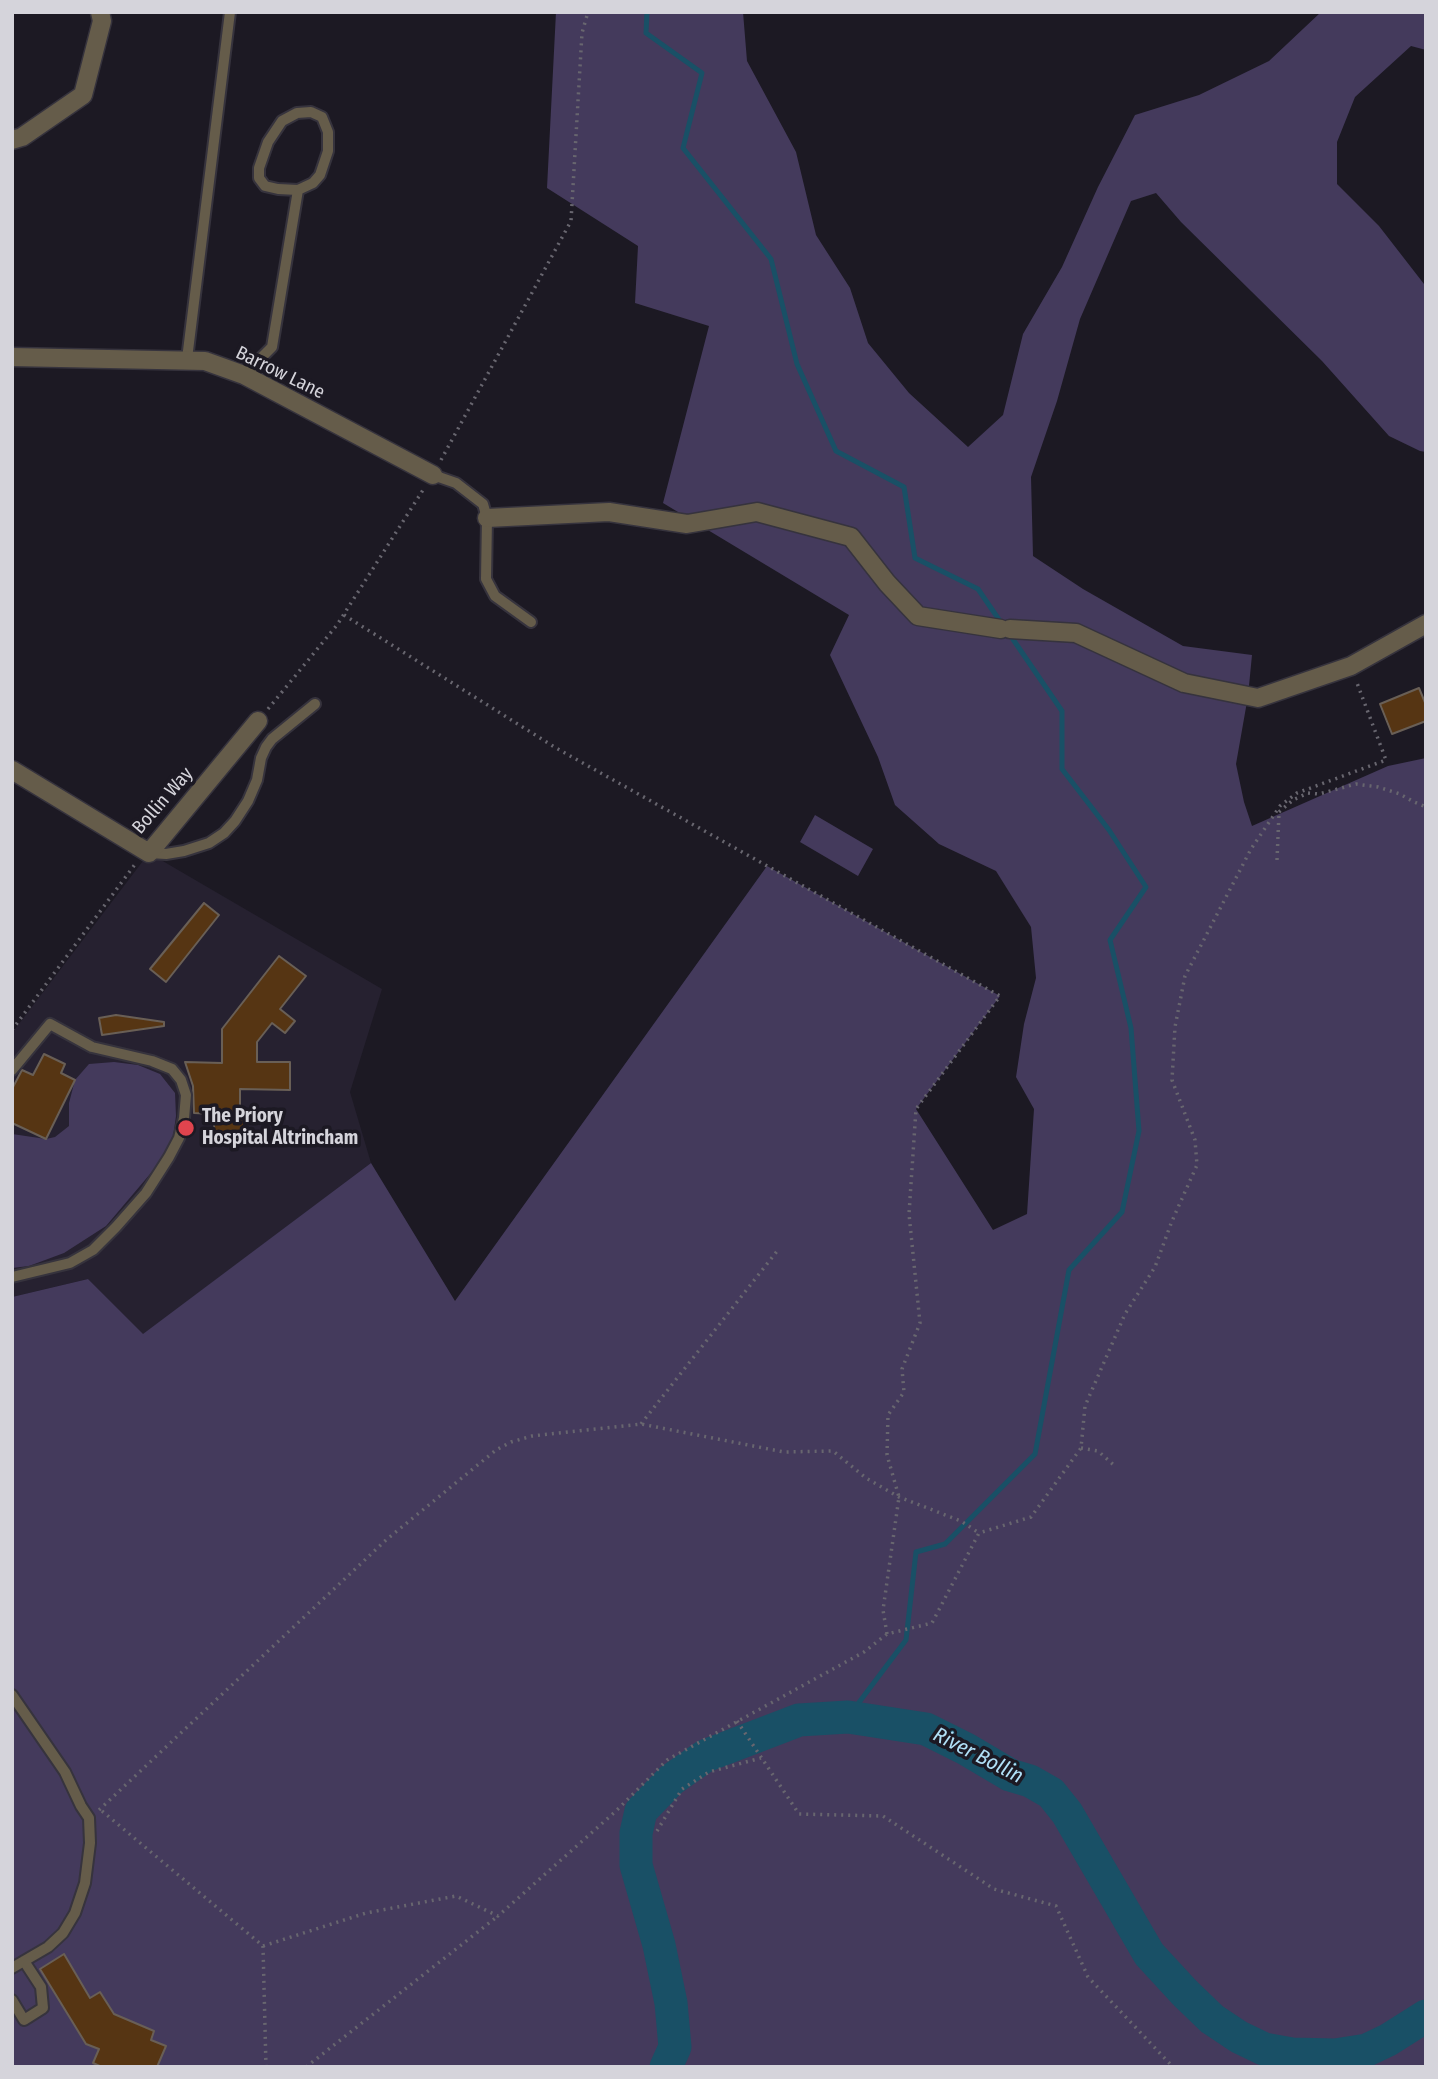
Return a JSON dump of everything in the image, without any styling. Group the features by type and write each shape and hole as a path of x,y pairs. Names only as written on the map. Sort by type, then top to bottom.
{"street":[{"path":"12,140 22,137 83,95 102,21 100,12"},
{"name":"Barrow Lane","path":"12,357 205,361 244,375 433,475"},
{"path":"487,518 609,512 687,524 757,512 851,537 887,583 918,616 1005,629 1076,633 1184,683 1258,698 1351,666 1426,624"},
{"name":"Bollin Way","path":"12,771 148,852 258,722"}],"lane":[{"path":"187,359 232,14"},
{"path":"311,112 322,117 328,132 328,151 320,175 313,183 298,190 264,186 259,178 259,168 268,142 282,121 298,113 311,112"},
{"path":"244,375 272,347 298,190"},
{"path":"433,475 456,483 483,503 487,518 486,579 495,596 531,622"},
{"path":"148,852 184,852 209,843 224,833 236,821 248,801 257,780 265,747 272,738 315,704"},
{"path":"12,1070 50,1024 92,1047 152,1061 172,1069 181,1080 186,1095 184,1118 174,1148 160,1174 116,1227 93,1250 70,1263 12,1277"},
{"path":"12,1695 75,1791 89,1818 90,1843 88,1870 75,1913 63,1933 48,1947 12,1968"},
{"path":"12,2000 24,2020 43,2008 41,1987 24,1961"}],"path":[{"path":"258,722 344,615 433,475 571,221 582,33 588,12"},
{"path":"344,615 556,748 1000,996 916,1109 909,1214 920,1323 902,1369 904,1392 888,1415 887,1455 899,1497 883,1610 887,1634"},
{"path":"89,1818 386,1540 496,1450 511,1442 532,1436 641,1424 784,1452 833,1451 866,1478 899,1497 961,1521 979,1533 1031,1517 1081,1448 1086,1406 1125,1314 1155,1267 1197,1165 1195,1140 1172,1080 1175,1027 1185,975 1251,849 1280,806 1297,793 1386,760 1351,666"},
{"path":"1279,812 1293,800 1308,793 1319,794 1356,784 1400,794 1426,807"},
{"path":"1277,860 1280,806"},
{"path":"12,1030 148,852"},
{"path":"641,1424 778,1250"},
{"path":"1081,1448 1098,1451 1116,1467"},
{"path":"306,2067 498,1916 616,1811 667,1760 864,1652 887,1634 932,1623 979,1533"},
{"path":"737,1721 799,1814 883,1816 993,1889 1056,1906 1088,1977 1173,2065"},
{"path":"657,1831 682,1790 709,1772 761,1758"},
{"path":"75,1791 264,1946 266,2067"},
{"path":"264,1946 366,1913 456,1896 498,1916"}],"shaded area":[{"path":"556,12 743,12 747,61 796,152 816,235 850,288 868,343 909,393 968,447 1003,415 1023,334 1062,267 1098,187 1135,115 1199,95 1269,61 1321,12 1426,12 1426,50 1411,46 1355,97 1337,142 1337,184 1379,226 1424,284 1426,452 1389,436 1322,361 1181,222 1156,193 1131,201 1080,319 1057,401 1031,477 1033,556 1083,589 1183,646 1252,655 1236,764 1252,826 1388,766 1426,758 1426,2067 12,2067 12,1297 88,1279 143,1334 371,1163 455,1301 767,866 1000,996 916,1109 993,1230 1027,1214 1034,1109 1016,1077 1024,1024 1036,978 1031,927 996,871 939,844 895,805 878,757 830,655 849,615 663,503 709,326 635,303 638,246 547,188"},
{"path":"815,815 873,849 858,876 800,842"},
{"name":"The Priory Hospital Altrincham","path":"149,853 382,989 350,1092 371,1163 143,1335 88,1279 12,1297 12,1033"},
{"path":"114,1062 138,1065 160,1074 175,1093 173,1137 156,1167 106,1226 64,1253 29,1266 12,1268 12,1134 46,1139 55,1137 69,1126 69,1103 75,1080 89,1064"}],"building":[{"path":"1419,688 1426,705 1426,721 1392,734 1380,704"},
{"path":"204,903 219,915 166,982 150,969"},
{"path":"279,956 306,976 280,1009 295,1021 285,1033 272,1023 257,1042 257,1062 290,1062 290,1090 240,1089 240,1119 246,1120 246,1139 214,1139 214,1114 194,1113 193,1086 185,1062 222,1063 222,1029"},
{"path":"116,1015 164,1022 164,1026 102,1035 99,1018"},
{"path":"44,1054 65,1064 61,1073 75,1080 46,1139 12,1123 12,1089 22,1070 33,1075"},
{"path":"64,1954 90,1998 100,1992 114,2014 154,2031 151,2040 166,2046 157,2067 102,2067 93,2063 99,2049 86,2044 40,1969"}],"waterway":[{"path":"647,12 646,33 702,73 683,148 771,259 797,364 836,451 904,487 915,558 978,589 1002,624"},
{"path":"848,1717 906,1640 916,1552 945,1544 1035,1454 1069,1270 1122,1212 1139,1131 1131,1028 1110,940 1146,887 1109,830 1062,769 1062,711 1008,632"},
{"name":"River Bollin","path":"666,2067 675,2047 671,2003 659,1945 636,1865 636,1833 641,1811 671,1780 705,1756 799,1720 848,1717 926,1729 1010,1775 1030,1781 1051,1793 1067,1813 1149,1954 1212,2019 1264,2049 1292,2054 1335,2055 1367,2050 1426,2016"}],"place":[{"name":"The Priory Hospital Altrincham","path":"186,1128"}]}
